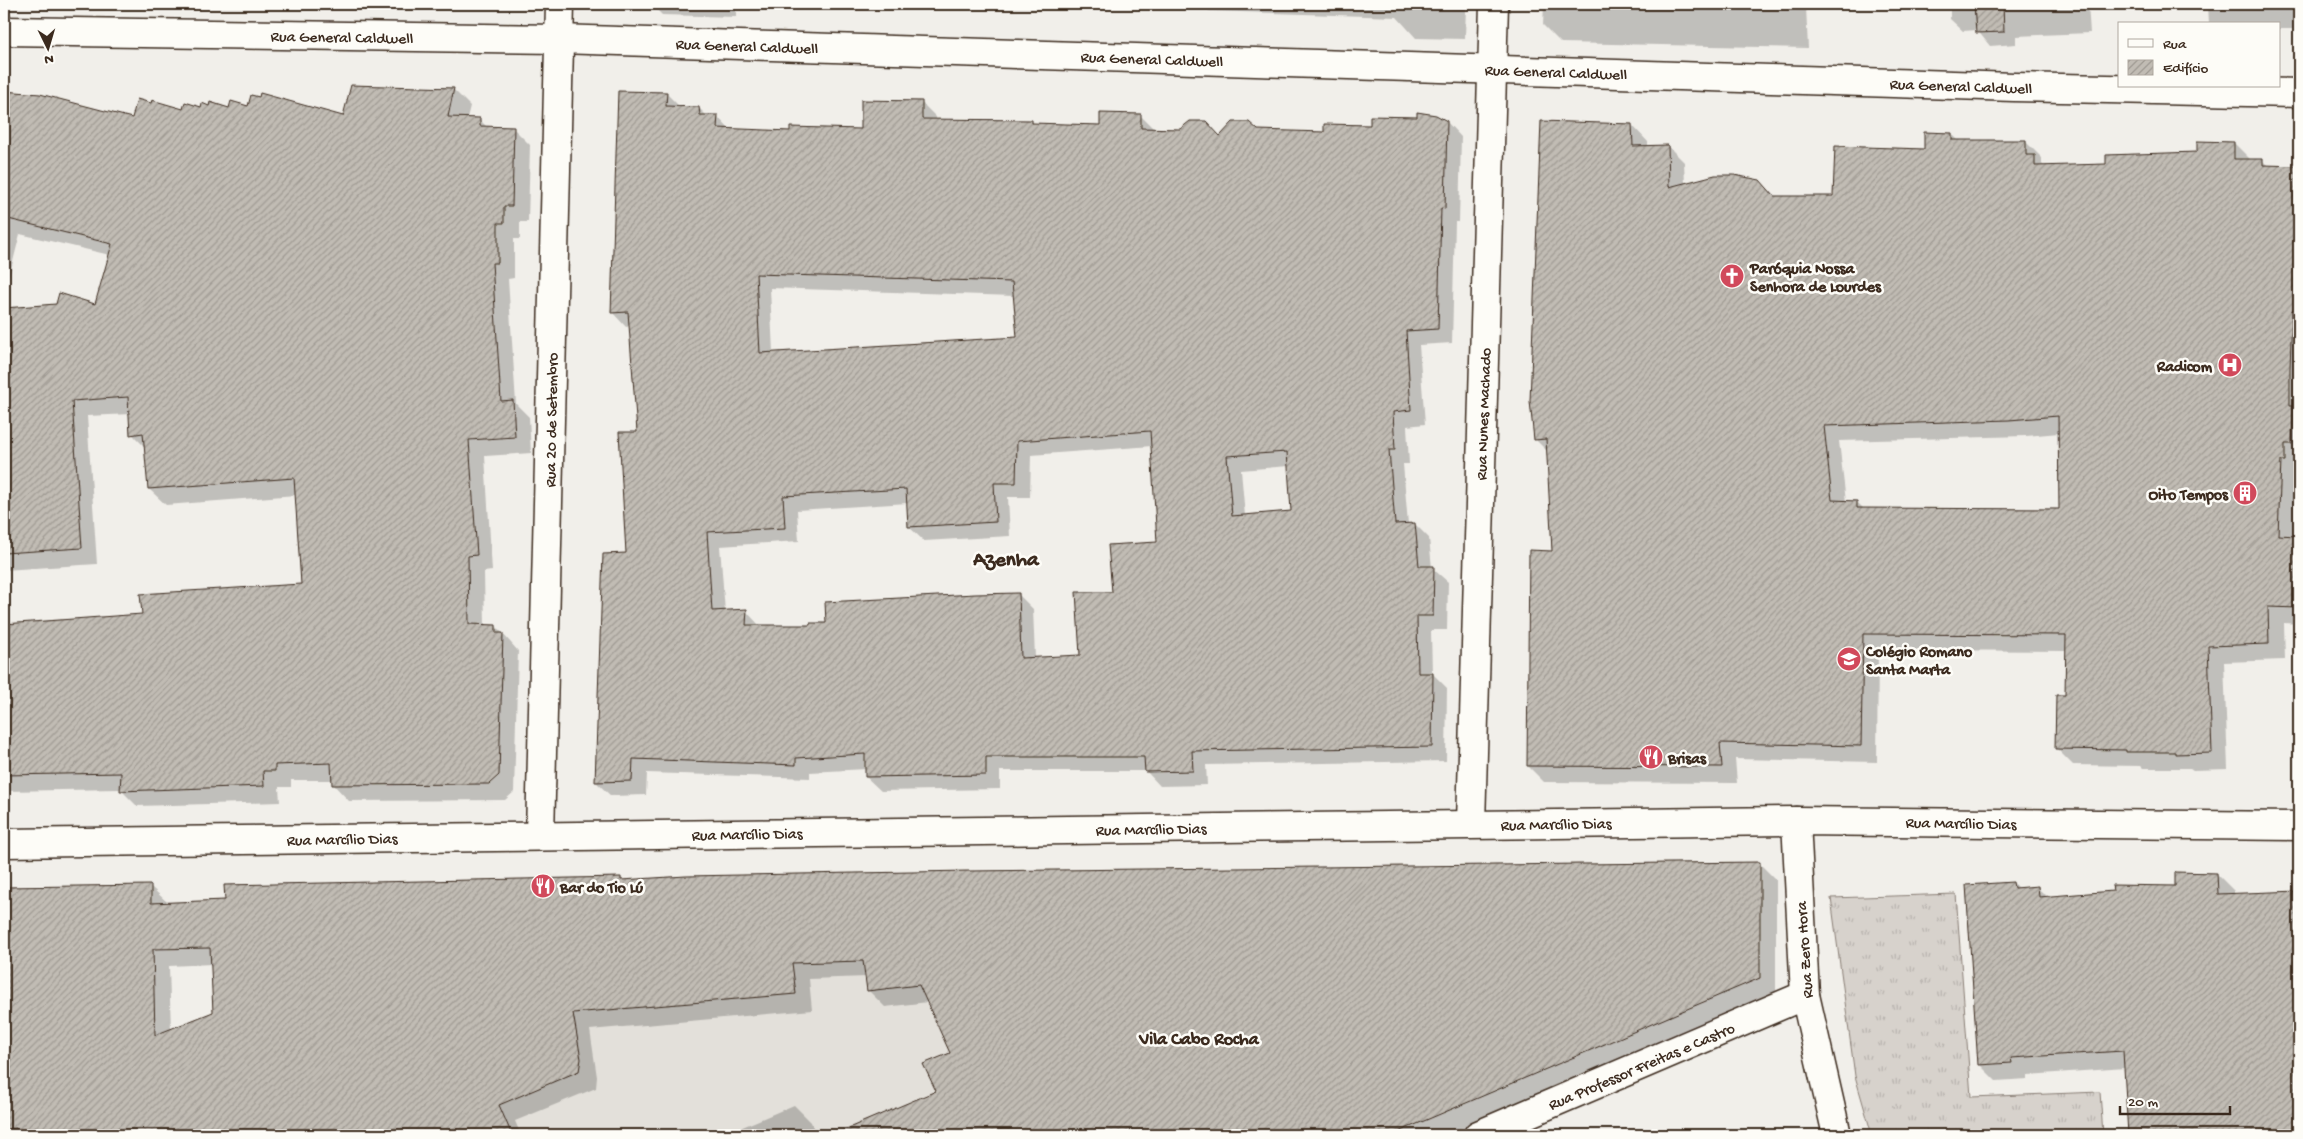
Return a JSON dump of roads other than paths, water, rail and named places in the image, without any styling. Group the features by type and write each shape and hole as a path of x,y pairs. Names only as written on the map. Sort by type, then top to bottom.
{"street":[{"name":"Rua 20 de Setembro","path":"540,836 560,4"},
{"name":"Rua Nunes Machado","path":"1471,824 1494,4"},
{"name":"Rua General Caldwell","path":"4,31 559,39 2014,87 2299,93"},
{"name":"Rua Marcílio Dias","path":"4,843 1796,820 2299,826"},
{"name":"Rua Zero Hora","path":"1796,820 1804,994 1837,1135"},
{"name":"Rua Professor Freitas e Castro","path":"1478,1135 1804,994"}],"place":[{"name":"Paróquia Nossa Senhora de Lourdes","path":"1732,276"},
{"name":"Radicom","path":"2230,365"},
{"name":"Oito Tempos","path":"2245,493"},
{"name":"Colégio Romano Santa Marta","path":"1849,659"},
{"name":"Brisas","path":"1651,757"},
{"name":"Bar do Tio Lú","path":"543,886"}],"district":[{"name":"Azenha","path":"1006,558"},
{"name":"Vila Cabo Rocha","path":"1199,1038"}]}
